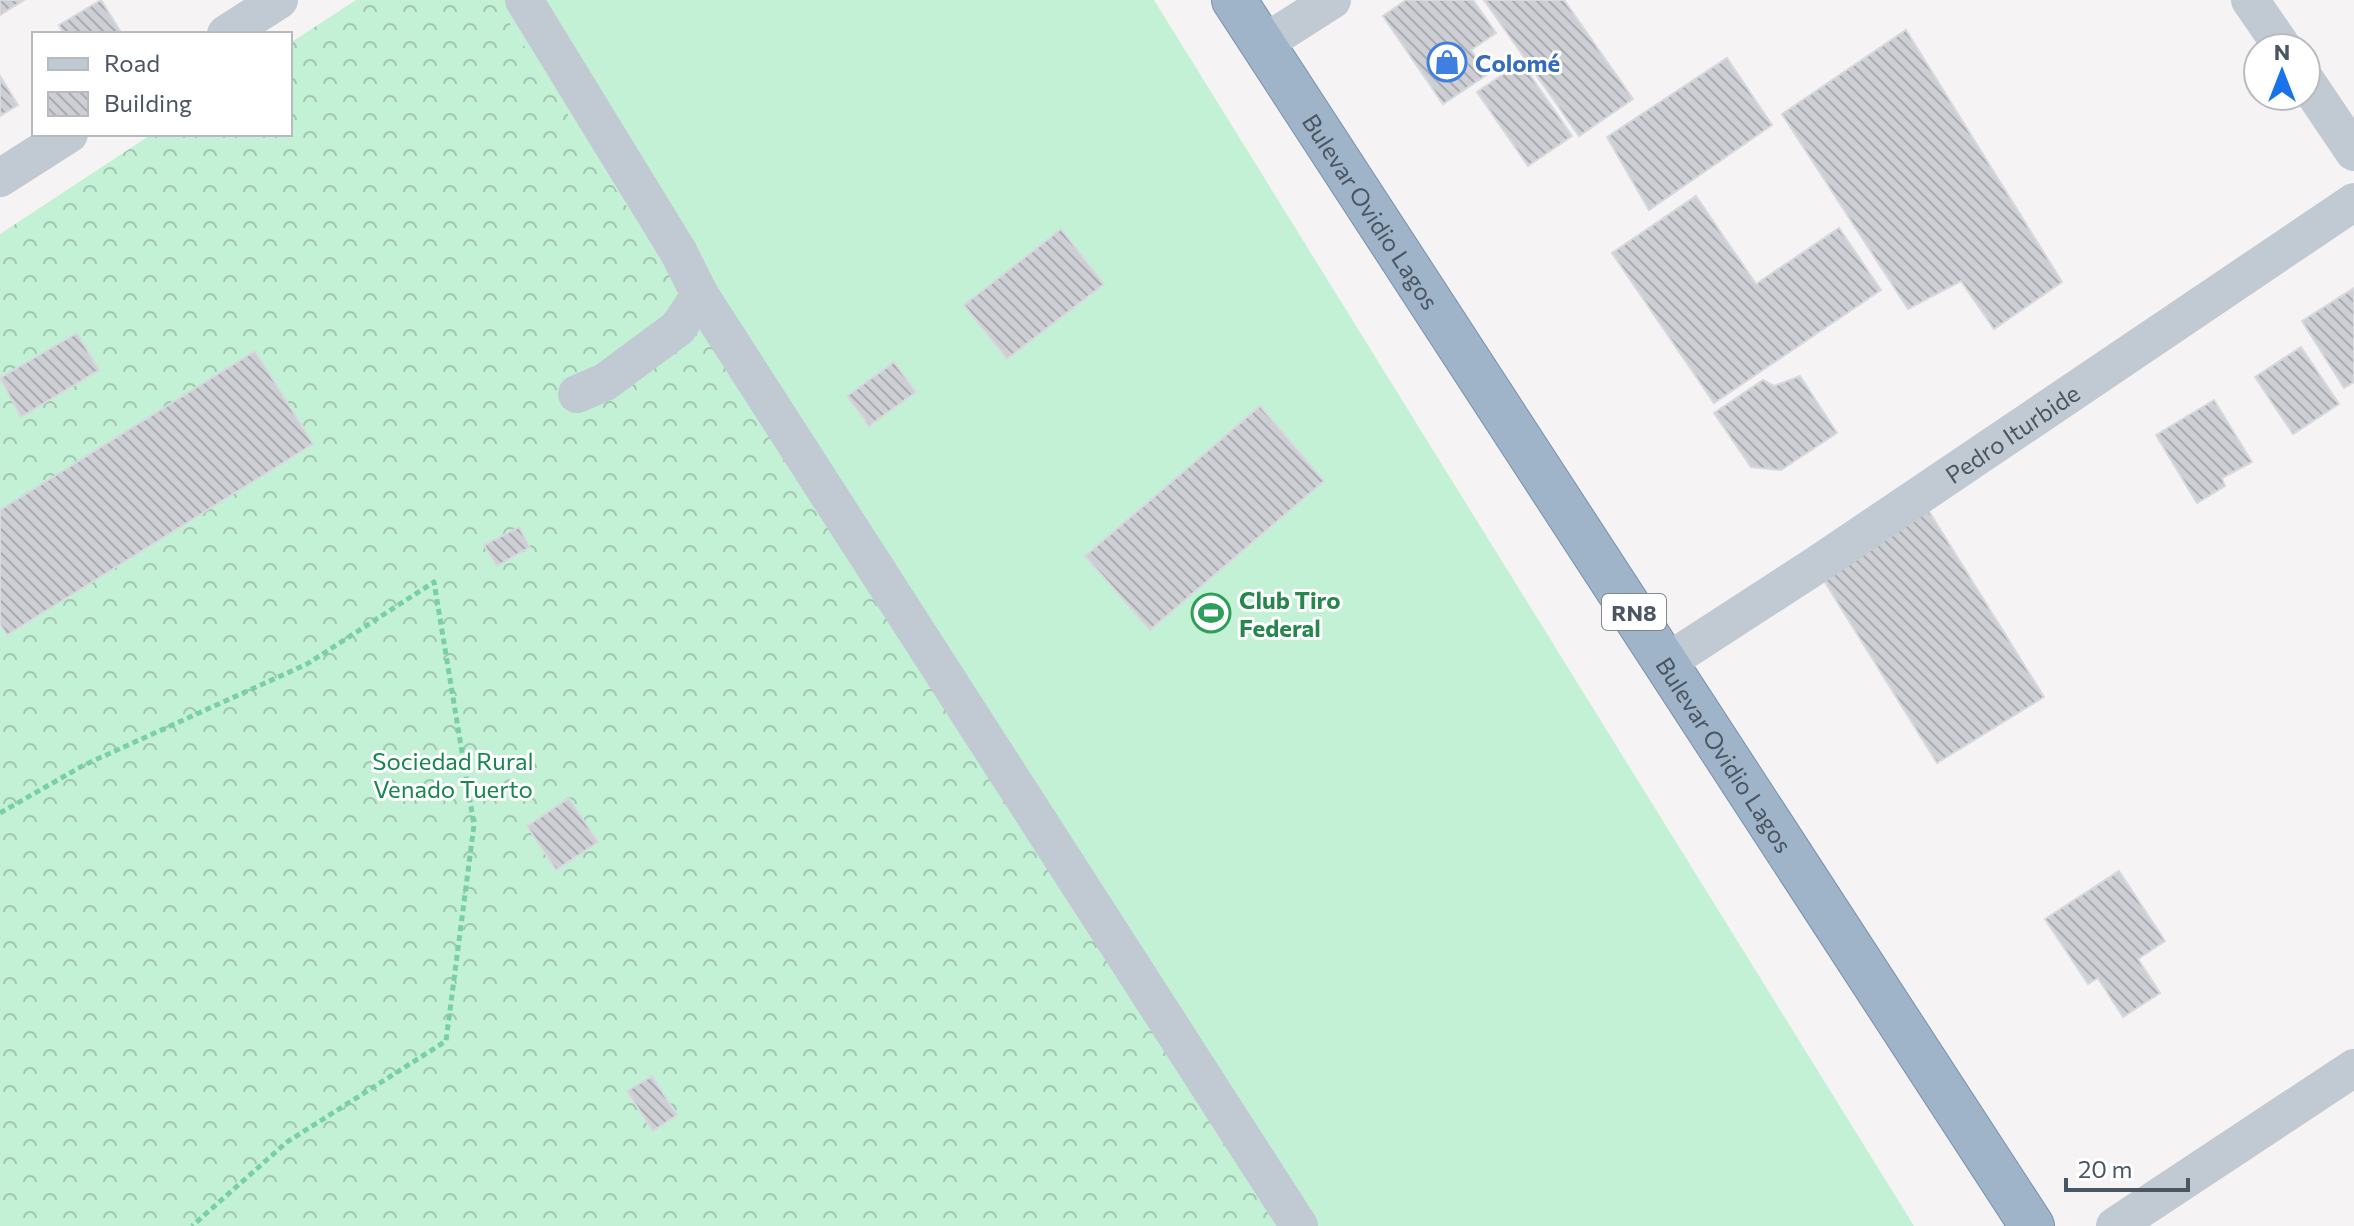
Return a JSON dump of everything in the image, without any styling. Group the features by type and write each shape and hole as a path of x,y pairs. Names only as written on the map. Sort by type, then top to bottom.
{"highway":[{"name":"Bulevar Ovidio Lagos","path":"1234,0 2032,1226"}],"street":[{"path":"229,32 279,0"},
{"path":"524,0 679,253 700,295 1299,1226"},
{"path":"1263,44 1332,0"},
{"path":"2250,0 2272,32"},
{"path":"2322,105 2354,152"},
{"path":"0,178 66,136"},
{"name":"Pedro Iturbide","path":"1667,662 1815,566 2354,202"},
{"path":"577,394 605,382 678,328 700,295"},
{"path":"2115,1226 2354,1068"}],"path":[{"path":"0,813 84,765 307,664 434,582 474,825 446,1041 287,1142 192,1226"}],"green space":[{"name":"Sociedad Rural Venado Tuerto","path":"356,0 495,0 1279,1226 0,1226 0,234 149,136 292,136 292,42"},
{"name":"Club Tiro Federal","path":"495,0 1154,0 1914,1226 1279,1226"}],"building":[{"path":"0,0 24,0 0,15"},
{"path":"101,0 121,32 63,32 59,25"},
{"name":"Colomé","path":"1406,0 1473,0 1496,33 1471,50 1488,74 1443,104 1383,16"},
{"path":"1484,0 1564,0 1633,99 1579,136"},
{"path":"1906,30 2062,282 1994,329 1961,281 1908,309 1782,114"},
{"path":"1727,58 1772,125 1649,210 1607,137"},
{"path":"1521,62 1572,136 1528,166 1477,92"},
{"path":"0,76 18,105 0,116"},
{"path":"1696,196 1756,284 1839,228 1881,290 1714,403 1612,253"},
{"path":"1061,229 1104,284 1007,359 964,305"},
{"path":"2354,288 2354,382 2344,388 2302,321"},
{"path":"77,333 99,370 21,417 0,378"},
{"path":"2301,347 2339,404 2293,434 2255,377"},
{"path":"255,351 313,444 7,635 0,624 0,510"},
{"path":"894,362 916,392 869,426 847,396"},
{"path":"1800,376 1837,433 1781,470 1751,467 1714,413 1763,380 1774,386"},
{"path":"2214,400 2252,462 2222,478 2225,486 2197,503 2156,435"},
{"path":"1260,406 1324,481 1150,630 1085,556"},
{"path":"1922,500 2044,697 1937,763 1815,566"},
{"path":"519,527 530,547 497,566 484,545"},
{"path":"569,798 598,842 556,870 527,826"},
{"path":"2119,871 2165,941 2138,959 2160,993 2123,1017 2098,978 2088,984 2045,919"},
{"path":"652,1076 677,1115 653,1131 627,1091"}],"place":[{"name":"Colomé","path":"1447,62"},
{"name":"Club Tiro Federal","path":"1211,613"}]}
